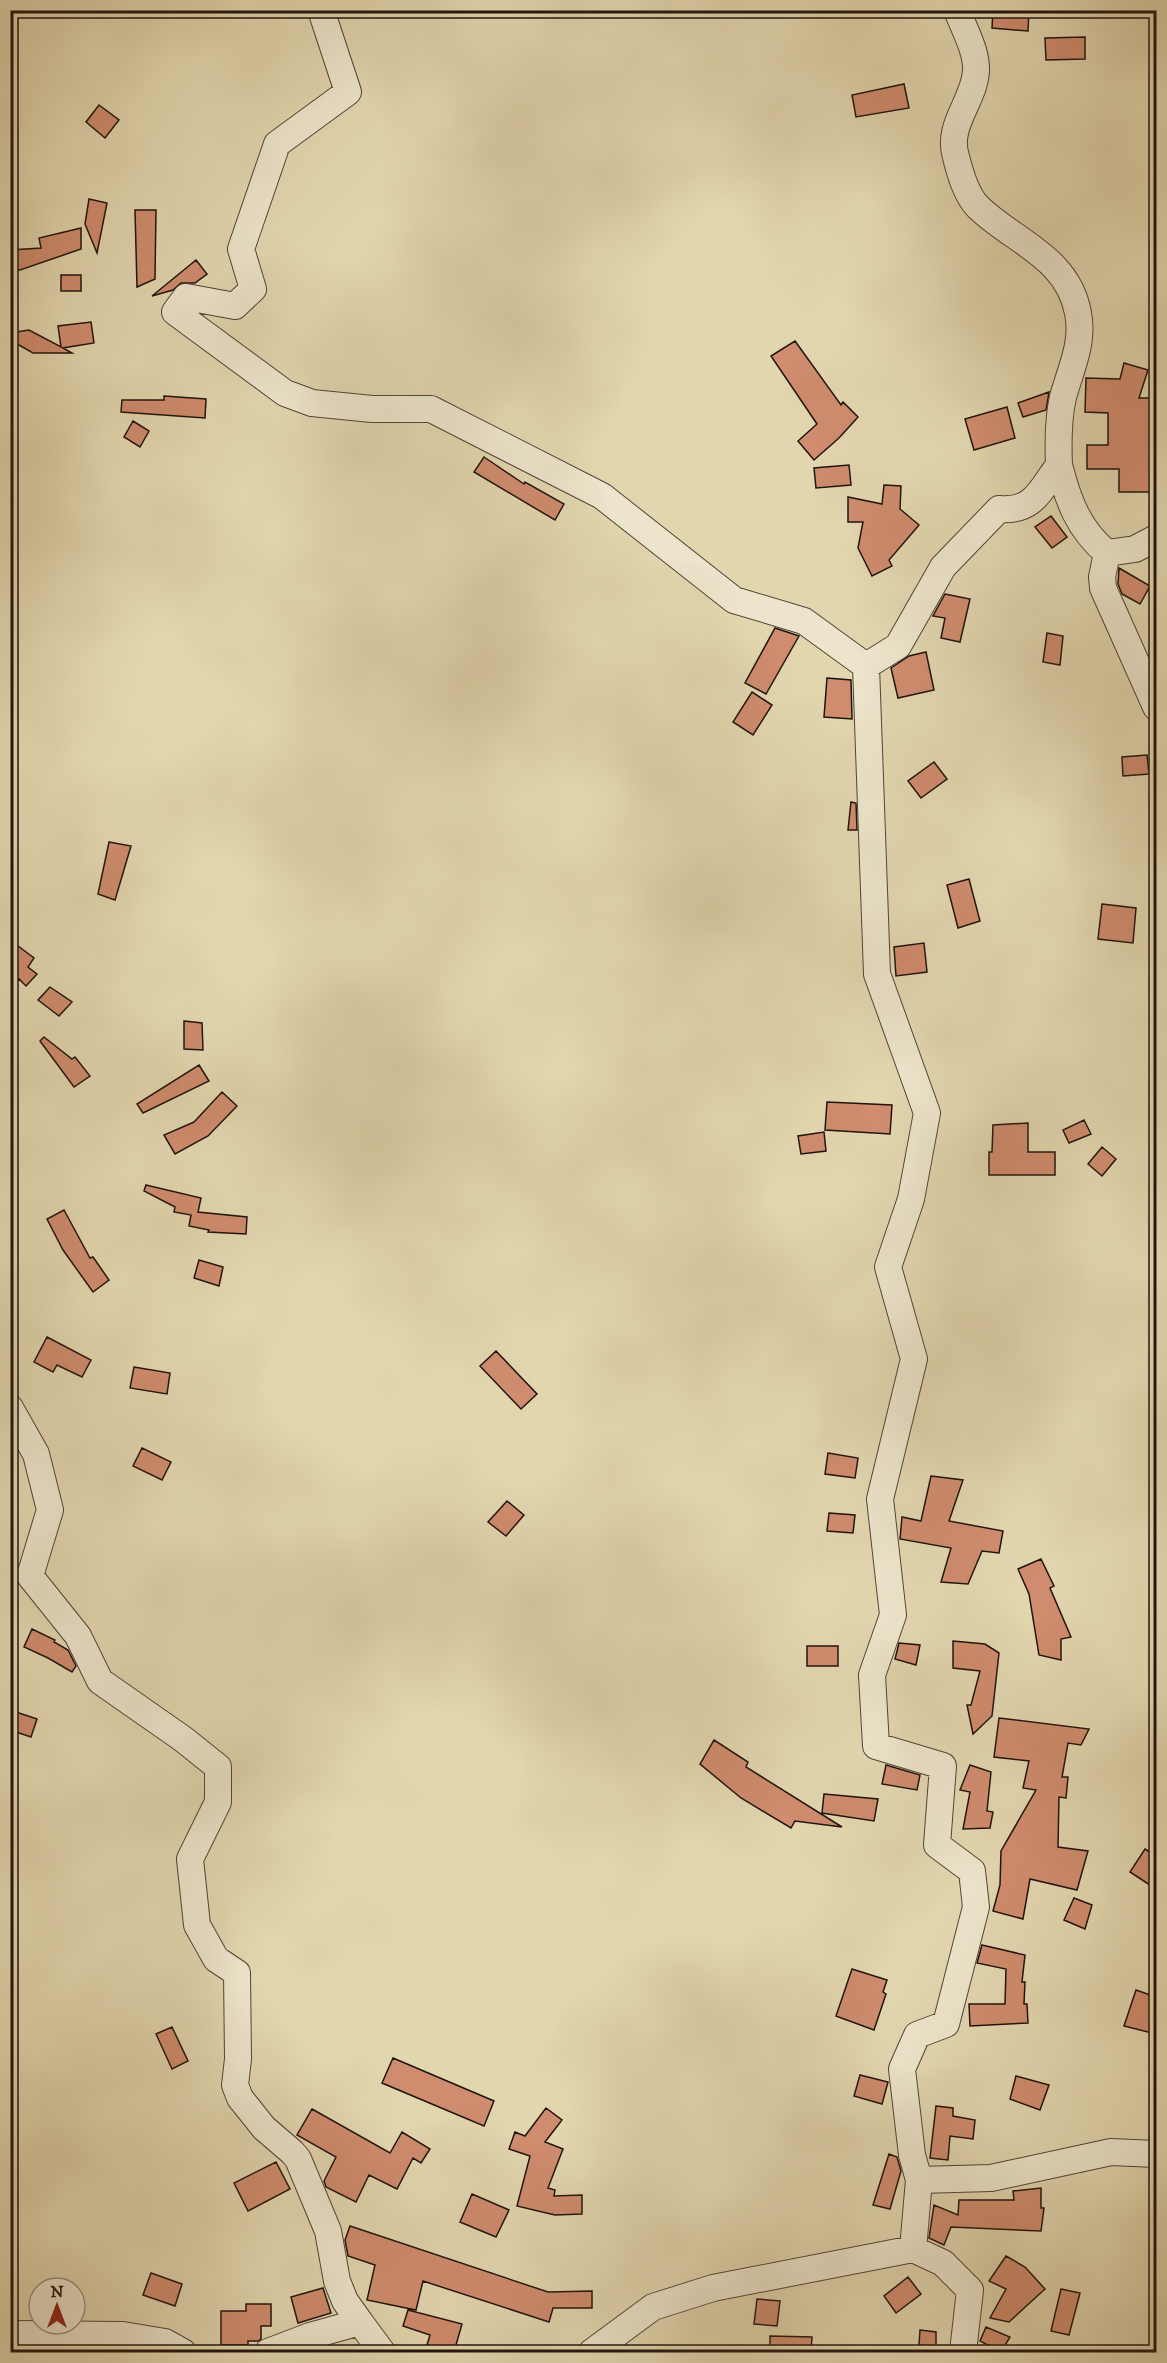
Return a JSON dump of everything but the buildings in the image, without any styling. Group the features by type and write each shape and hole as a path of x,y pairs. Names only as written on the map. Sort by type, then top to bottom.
{"street":[{"path":"321,10 348,92 277,144 241,249 253,289 235,306 186,297 175,312 285,393 312,403 372,409 431,409 602,496 734,600 804,621 866,666"},
{"path":"957,10 975,56 976,68 973,87 953,138 965,183 977,206 1053,263 1074,296 1078,312 1080,336 1063,399 1058,434 1059,465 1068,499 1090,539 1107,552 1136,549 1156,538"},
{"path":"866,666 898,646 943,567 999,509 1010,510 1028,506 1059,465"},
{"path":"1107,552 1101,577 1103,588 1156,707"},
{"path":"866,666 877,974 927,1113 911,1199 888,1267 914,1359 880,1499 893,1615 872,1675 876,1746 943,1766 937,1845 972,1870 976,1907 946,2024 917,2035 902,2069 912,2156 919,2180 913,2249"},
{"path":"10,1408 36,1454 50,1510 30,1576 78,1636 100,1681 183,1739 218,1767 218,1802 190,1859 197,1925 216,1959 237,1973 238,2059 235,2085 249,2112 298,2159 328,2231 337,2281 345,2301 382,2352"},
{"path":"919,2180 991,2178 1111,2152 1156,2154"},
{"path":"592,2352 653,2307 713,2288 913,2249 943,2263 970,2290 963,2352"},
{"path":"268,2352 310,2336 360,2322"},
{"path":"10,2334 123,2336 165,2342 183,2352"}]}
